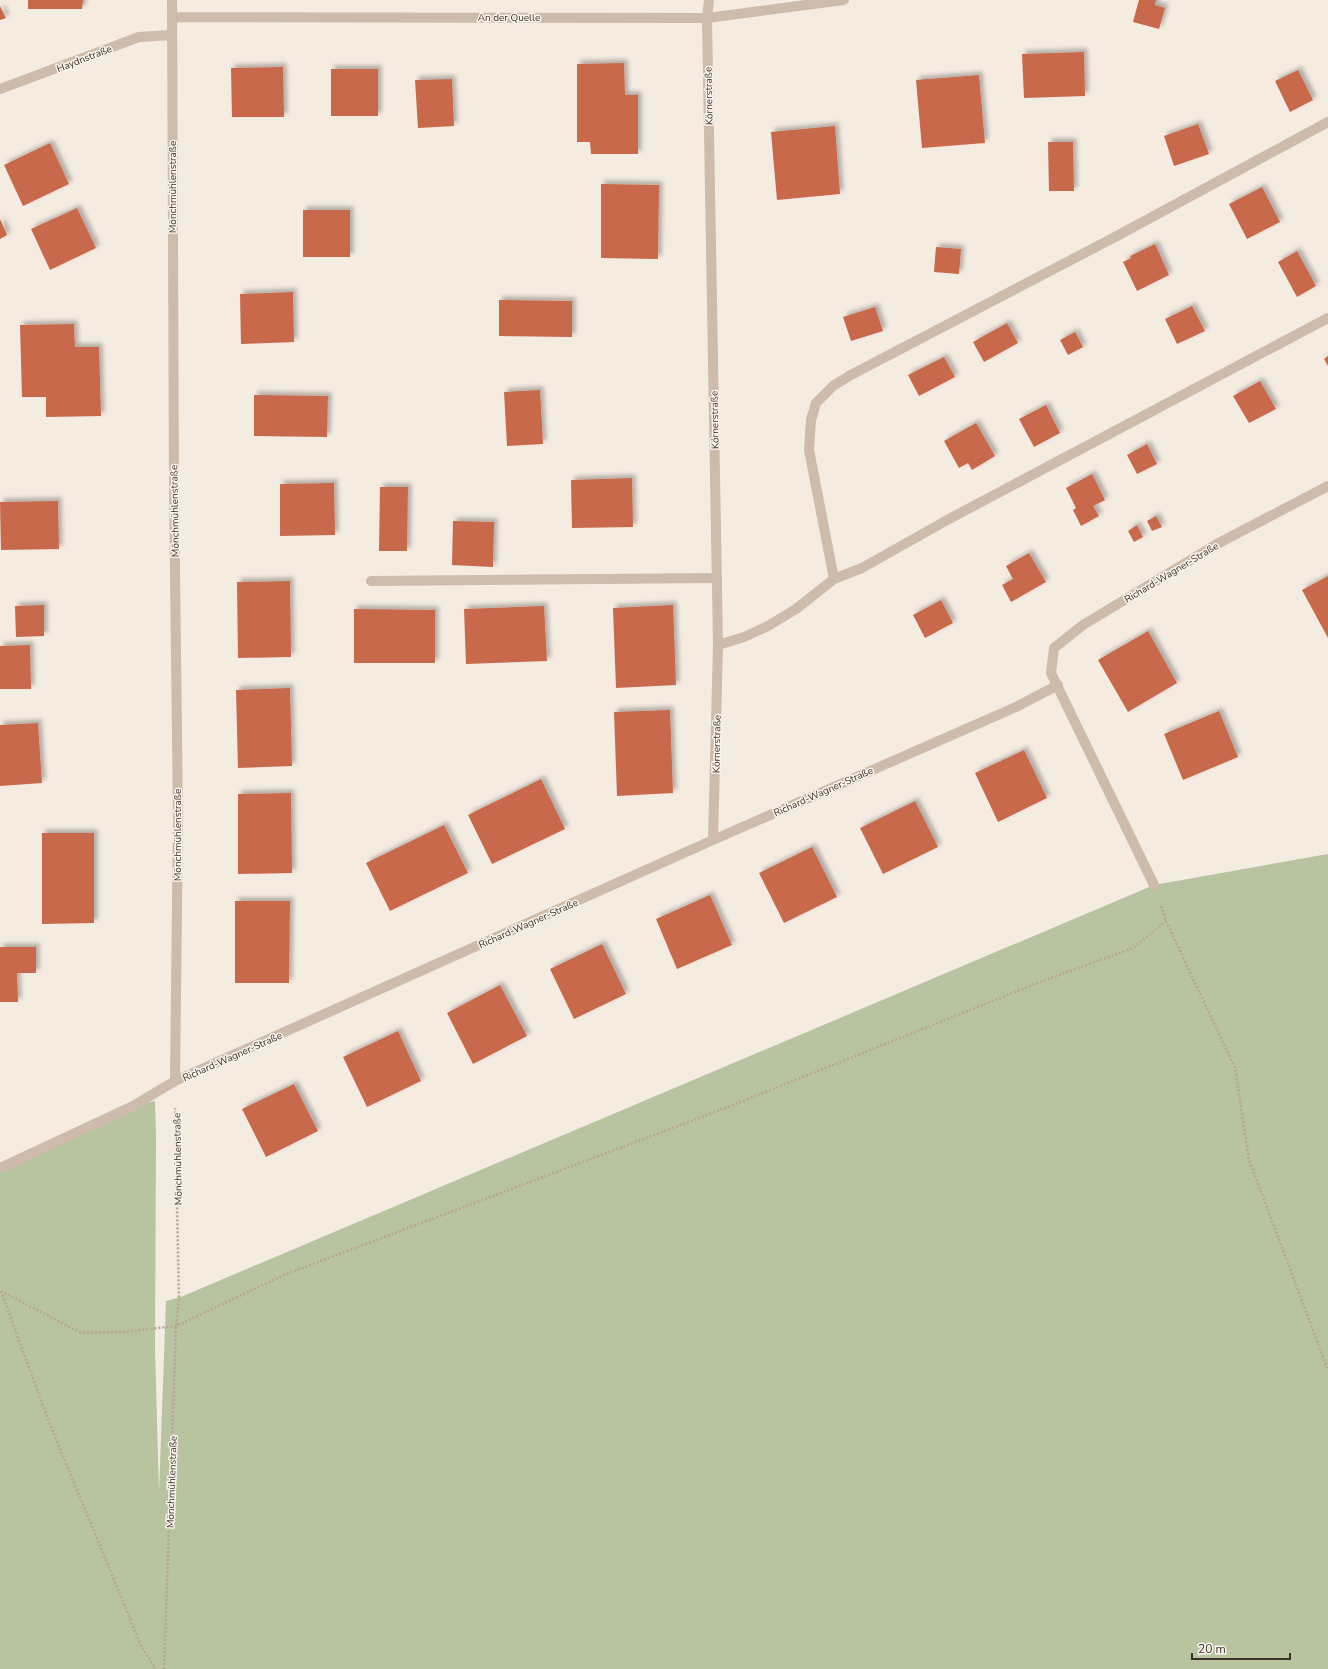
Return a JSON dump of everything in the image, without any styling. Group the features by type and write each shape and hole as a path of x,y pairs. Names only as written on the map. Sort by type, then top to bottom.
{"street":[{"name":"Mönchmühlenstraße","path":"172,0 171,35 178,810 175,1081"},
{"name":"Körnerstraße","path":"709,0 707,18 718,645 713,840"},
{"name":"An der Quelle","path":"172,16 707,18 844,0"},
{"name":"Haydnstraße","path":"0,89 139,37 171,35"},
{"path":"834,579 809,450 811,420 816,403 833,386 848,376 1115,237 1328,122"},
{"path":"718,645 744,637 768,626 796,609 834,579 862,568 950,519 1328,318"},
{"name":"Richard-Wagner-Straße","path":"1154,885 1051,673 1054,648 1083,624 1217,544 1328,486"},
{"path":"371,581 717,578"},
{"name":"Richard-Wagner-Straße","path":"0,1168 133,1106 175,1081 713,840 1016,707 1058,686"}],"path":[{"path":"1154,885 1166,921 1235,1068 1249,1160 1328,1370"},
{"path":"0,1291 81,1333 123,1332 176,1326 284,1275 728,1107 1040,982 1133,948 1166,921"},
{"name":"Mönchmühlenstraße","path":"164,1669 176,1326 179,1300 175,1081"},
{"path":"0,1291 49,1422 142,1648 156,1669"}],"green space":[{"path":"1328,854 1328,1669 0,1669 0,1168 133,1106 155,1101 155,1348 159,1492 166,1301 183,1296 1154,885"}],"building":[{"path":"28,0 83,0 82,9 28,9"},
{"path":"1139,0 1156,0 1155,5 1165,8 1159,29 1133,22"},
{"path":"0,6 6,18 0,20"},
{"path":"1084,52 1085,96 1024,98 1022,54"},
{"path":"624,63 625,95 638,95 638,154 591,154 590,142 577,142 577,64"},
{"path":"283,67 284,117 232,117 231,68"},
{"path":"331,69 378,69 378,116 331,116"},
{"path":"1298,70 1313,100 1290,112 1275,81"},
{"path":"979,75 985,143 922,148 916,80"},
{"path":"452,79 454,126 418,128 415,80"},
{"path":"1198,124 1209,154 1174,166 1164,136"},
{"path":"835,126 840,194 777,200 771,132"},
{"path":"1048,142 1073,142 1074,191 1049,191"},
{"path":"50,143 69,184 23,206 4,165"},
{"path":"601,184 659,185 658,259 601,258"},
{"path":"1262,187 1280,222 1247,239 1229,204"},
{"path":"77,208 96,248 50,270 31,229"},
{"path":"303,210 350,210 350,257 303,257"},
{"path":"0,219 7,235 0,239"},
{"path":"1155,244 1169,275 1137,291 1123,262 1131,258 1130,256"},
{"path":"936,247 961,249 959,274 934,272"},
{"path":"1297,251 1316,286 1297,297 1278,262"},
{"path":"293,292 294,342 241,344 240,294"},
{"path":"499,300 572,301 572,337 499,336"},
{"path":"1192,306 1205,331 1177,344 1165,319"},
{"path":"875,307 883,331 851,341 843,317"},
{"path":"1007,323 1018,343 984,362 973,342"},
{"path":"74,324 75,347 99,347 101,416 46,417 46,397 22,397 20,325"},
{"path":"1075,332 1083,347 1068,355 1060,340"},
{"path":"1328,356 1328,366 1324,359"},
{"path":"944,357 955,377 919,396 908,375"},
{"path":"1260,381 1276,409 1249,423 1233,396"},
{"path":"540,390 543,444 507,446 504,392"},
{"path":"254,395 328,396 327,437 254,436"},
{"path":"1046,405 1060,433 1034,447 1019,419"},
{"path":"976,423 995,456 972,470 968,463 959,468 944,441"},
{"path":"1147,444 1157,464 1137,474 1127,455"},
{"path":"1092,474 1105,500 1093,506 1099,516 1081,526 1073,510 1076,508 1066,488"},
{"path":"632,478 633,527 572,528 571,480"},
{"path":"334,483 335,535 280,536 280,484"},
{"path":"380,487 408,487 407,551 379,551"},
{"path":"58,501 59,549 1,550 0,502"},
{"path":"1156,516 1162,527 1152,531 1147,521"},
{"path":"453,521 494,522 493,567 452,565"},
{"path":"1137,525 1143,537 1134,542 1128,531"},
{"path":"1029,553 1046,582 1011,602 1002,585 1013,579 1006,566"},
{"path":"1328,576 1328,638 1302,590"},
{"path":"290,581 291,657 238,658 237,582"},
{"path":"941,600 953,623 925,638 913,615"},
{"path":"44,605 44,636 16,637 15,606"},
{"path":"673,605 676,685 616,688 613,608"},
{"path":"544,606 547,661 466,664 464,609"},
{"path":"354,609 435,610 435,663 354,663"},
{"path":"1148,631 1177,683 1128,712 1098,660"},
{"path":"30,645 31,689 0,689 0,646"},
{"path":"290,688 292,766 238,768 236,690"},
{"path":"670,710 673,793 617,796 614,712"},
{"path":"1219,711 1238,757 1183,780 1164,734"},
{"path":"38,723 42,783 0,786 0,725"},
{"path":"1024,750 1047,798 998,822 975,773"},
{"path":"541,779 565,829 492,864 468,815"},
{"path":"291,793 292,873 238,874 238,794"},
{"path":"915,801 938,847 883,874 860,828"},
{"path":"444,825 468,873 390,911 366,863"},
{"path":"42,833 94,833 94,923 42,924"},
{"path":"812,847 837,897 784,923 759,873"},
{"path":"710,895 732,945 677,969 656,919"},
{"path":"235,901 290,901 289,983 235,983"},
{"path":"602,944 626,994 574,1019 550,969"},
{"path":"0,947 36,947 36,973 17,973 18,1002 0,1002"},
{"path":"500,985 527,1036 473,1064 447,1013"},
{"path":"398,1031 421,1081 367,1107 343,1057"},
{"path":"294,1084 318,1131 266,1157 242,1109"}]}
